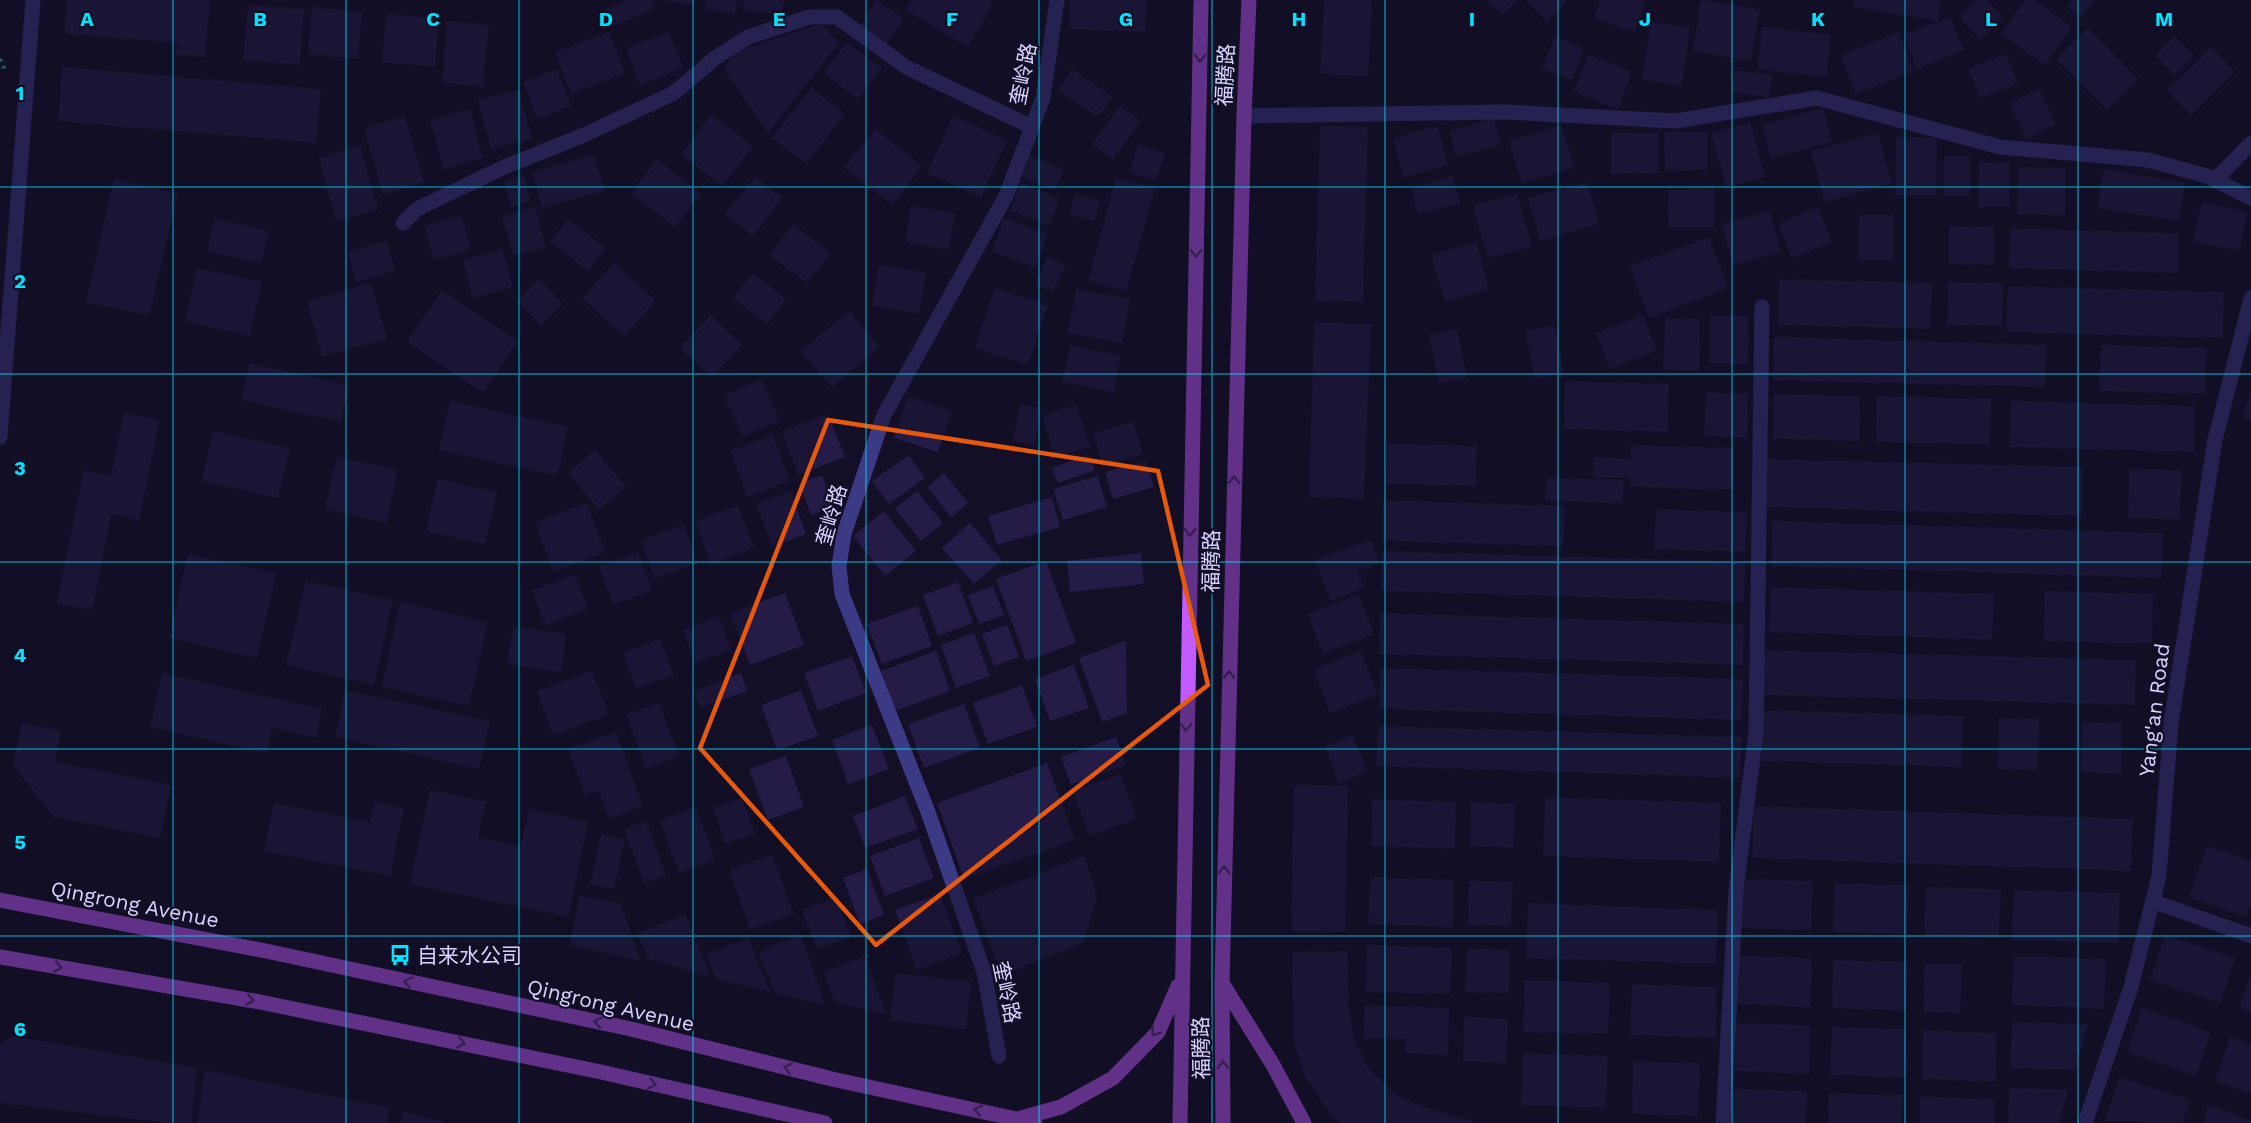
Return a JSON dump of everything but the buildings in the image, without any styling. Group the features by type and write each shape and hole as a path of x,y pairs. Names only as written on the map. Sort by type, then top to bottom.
{"main road":[{"name":"福腾路","path":"1180,1123 1201,0"},
{"name":"福腾路","path":"1223,1123 1221,982 1249,0"},
{"name":"Qingrong Avenue","path":"0,900 266,951 585,1020 832,1079 1035,1123"},
{"path":"0,957 260,1002 601,1072 825,1123"},
{"path":"1019,1118 1061,1107 1113,1078 1158,1032 1181,980"},
{"path":"1221,982 1273,1065 1305,1123"}],"street":[{"path":"0,437 33,0"},
{"name":"奎岭路","path":"999,1056 984,972 928,812 842,594 838,566 844,534 884,415 1006,196 1043,98 1057,0"},
{"path":"403,223 417,209 502,168 584,135 674,93 715,58 748,37 810,17 837,17 906,67 1032,127"},
{"path":"1244,116 1505,112 1675,121 1817,98 2000,147 2148,160 2216,180 2251,198"},
{"path":"2216,180 2251,143"},
{"name":"Yang'an Road","path":"2085,1123 2131,987 2158,876 2171,723 2215,440 2251,298"},
{"path":"1723,1123 1736,890 1756,733 1762,306"},
{"path":"2152,901 2251,936"}],"highlighted area":[{"path":"828,420 1158,471 1208,685 876,945 700,748"}],"place":[{"name":"自来水公司","path":"400,955"}]}
